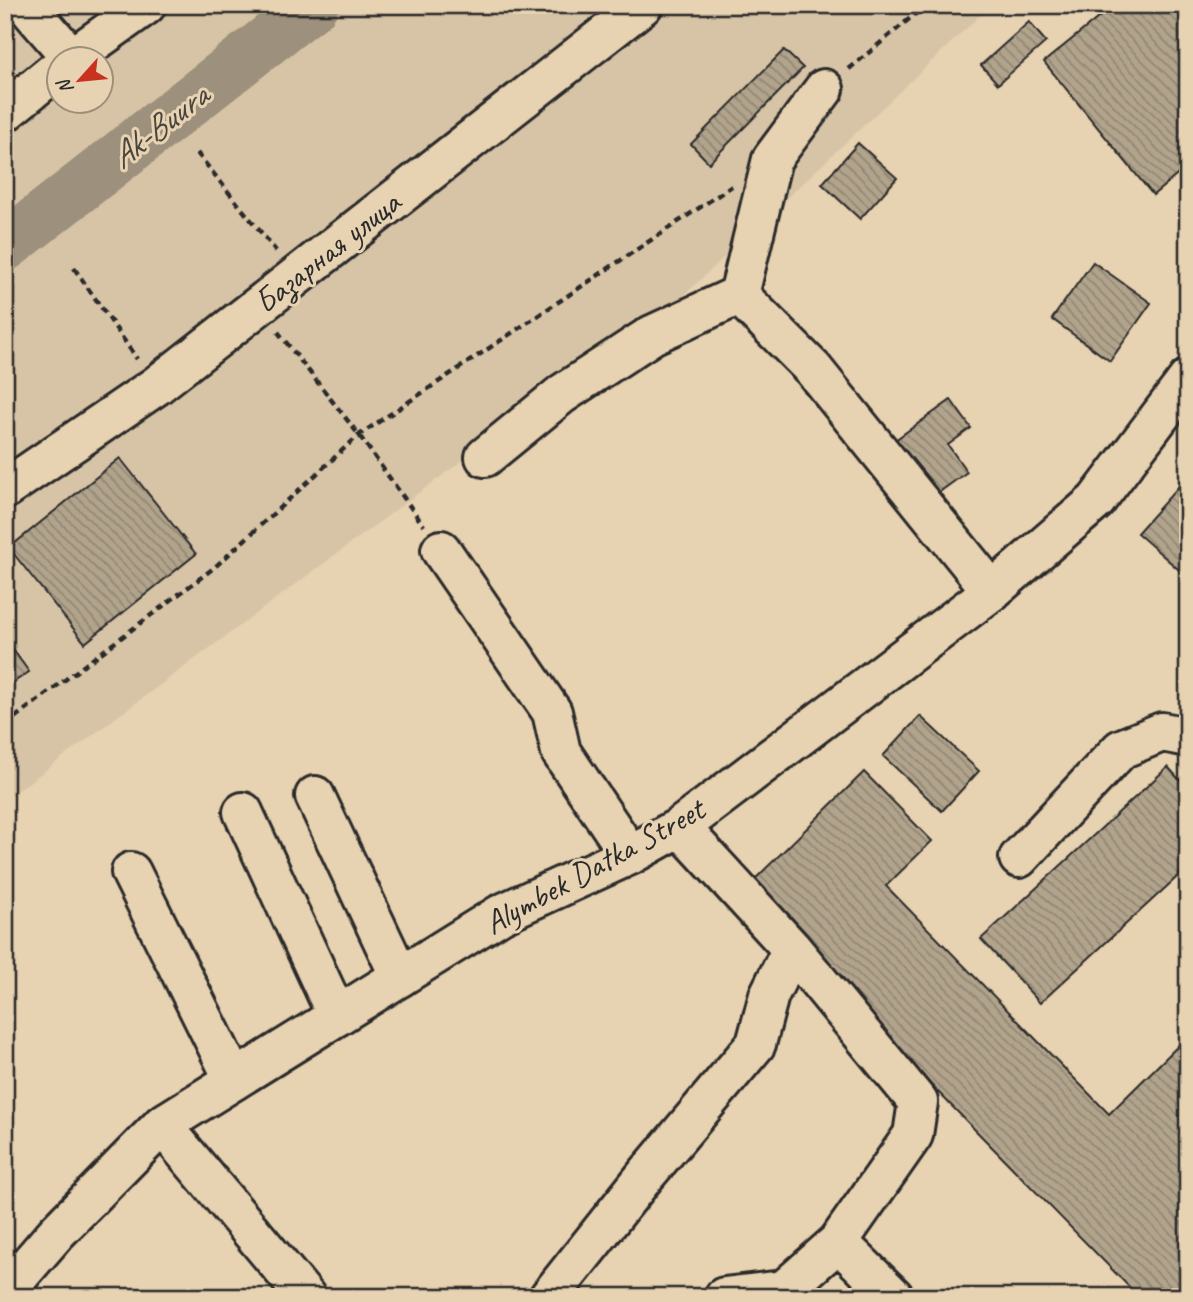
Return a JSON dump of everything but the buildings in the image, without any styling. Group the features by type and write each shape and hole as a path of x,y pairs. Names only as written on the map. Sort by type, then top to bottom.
{"street":[{"path":"26,5 55,46"},
{"path":"87,46 146,5"},
{"name":"Базарная улица","path":"5,489 156,386 643,5"},
{"path":"5,112 46,78"},
{"path":"739,295 772,159 824,89"},
{"path":"485,457 562,394 652,335 739,295"},
{"path":"739,295 813,369 992,591"},
{"name":"Alymbek Datka Street","path":"5,1292 57,1232 162,1125 501,914 630,855 680,827 992,591 1096,501 1188,379"},
{"path":"441,550 552,712 561,752 630,855"},
{"path":"1019,858 1121,749 1162,732 1188,737"},
{"path":"315,796 400,977"},
{"path":"243,812 337,1016"},
{"path":"680,827 699,851 792,949 918,1102 913,1135 838,1242 784,1290 724,1297"},
{"path":"131,873 234,1080"},
{"path":"554,1295 645,1176 756,1044 769,995 792,949"},
{"path":"162,1125 306,1297"},
{"path":"838,1242 894,1297"}],"path":[{"path":"824,89 926,5"},
{"path":"197,153 297,276"},
{"path":"5,725 215,567 359,435 772,159"},
{"path":"74,268 156,386"},
{"path":"258,306 359,435 441,550"}],"shaded area":[{"path":"5,5 991,5 680,299 5,800"}],"waterway":[{"name":"Ak-Buura","path":"5,246 313,5"}]}
